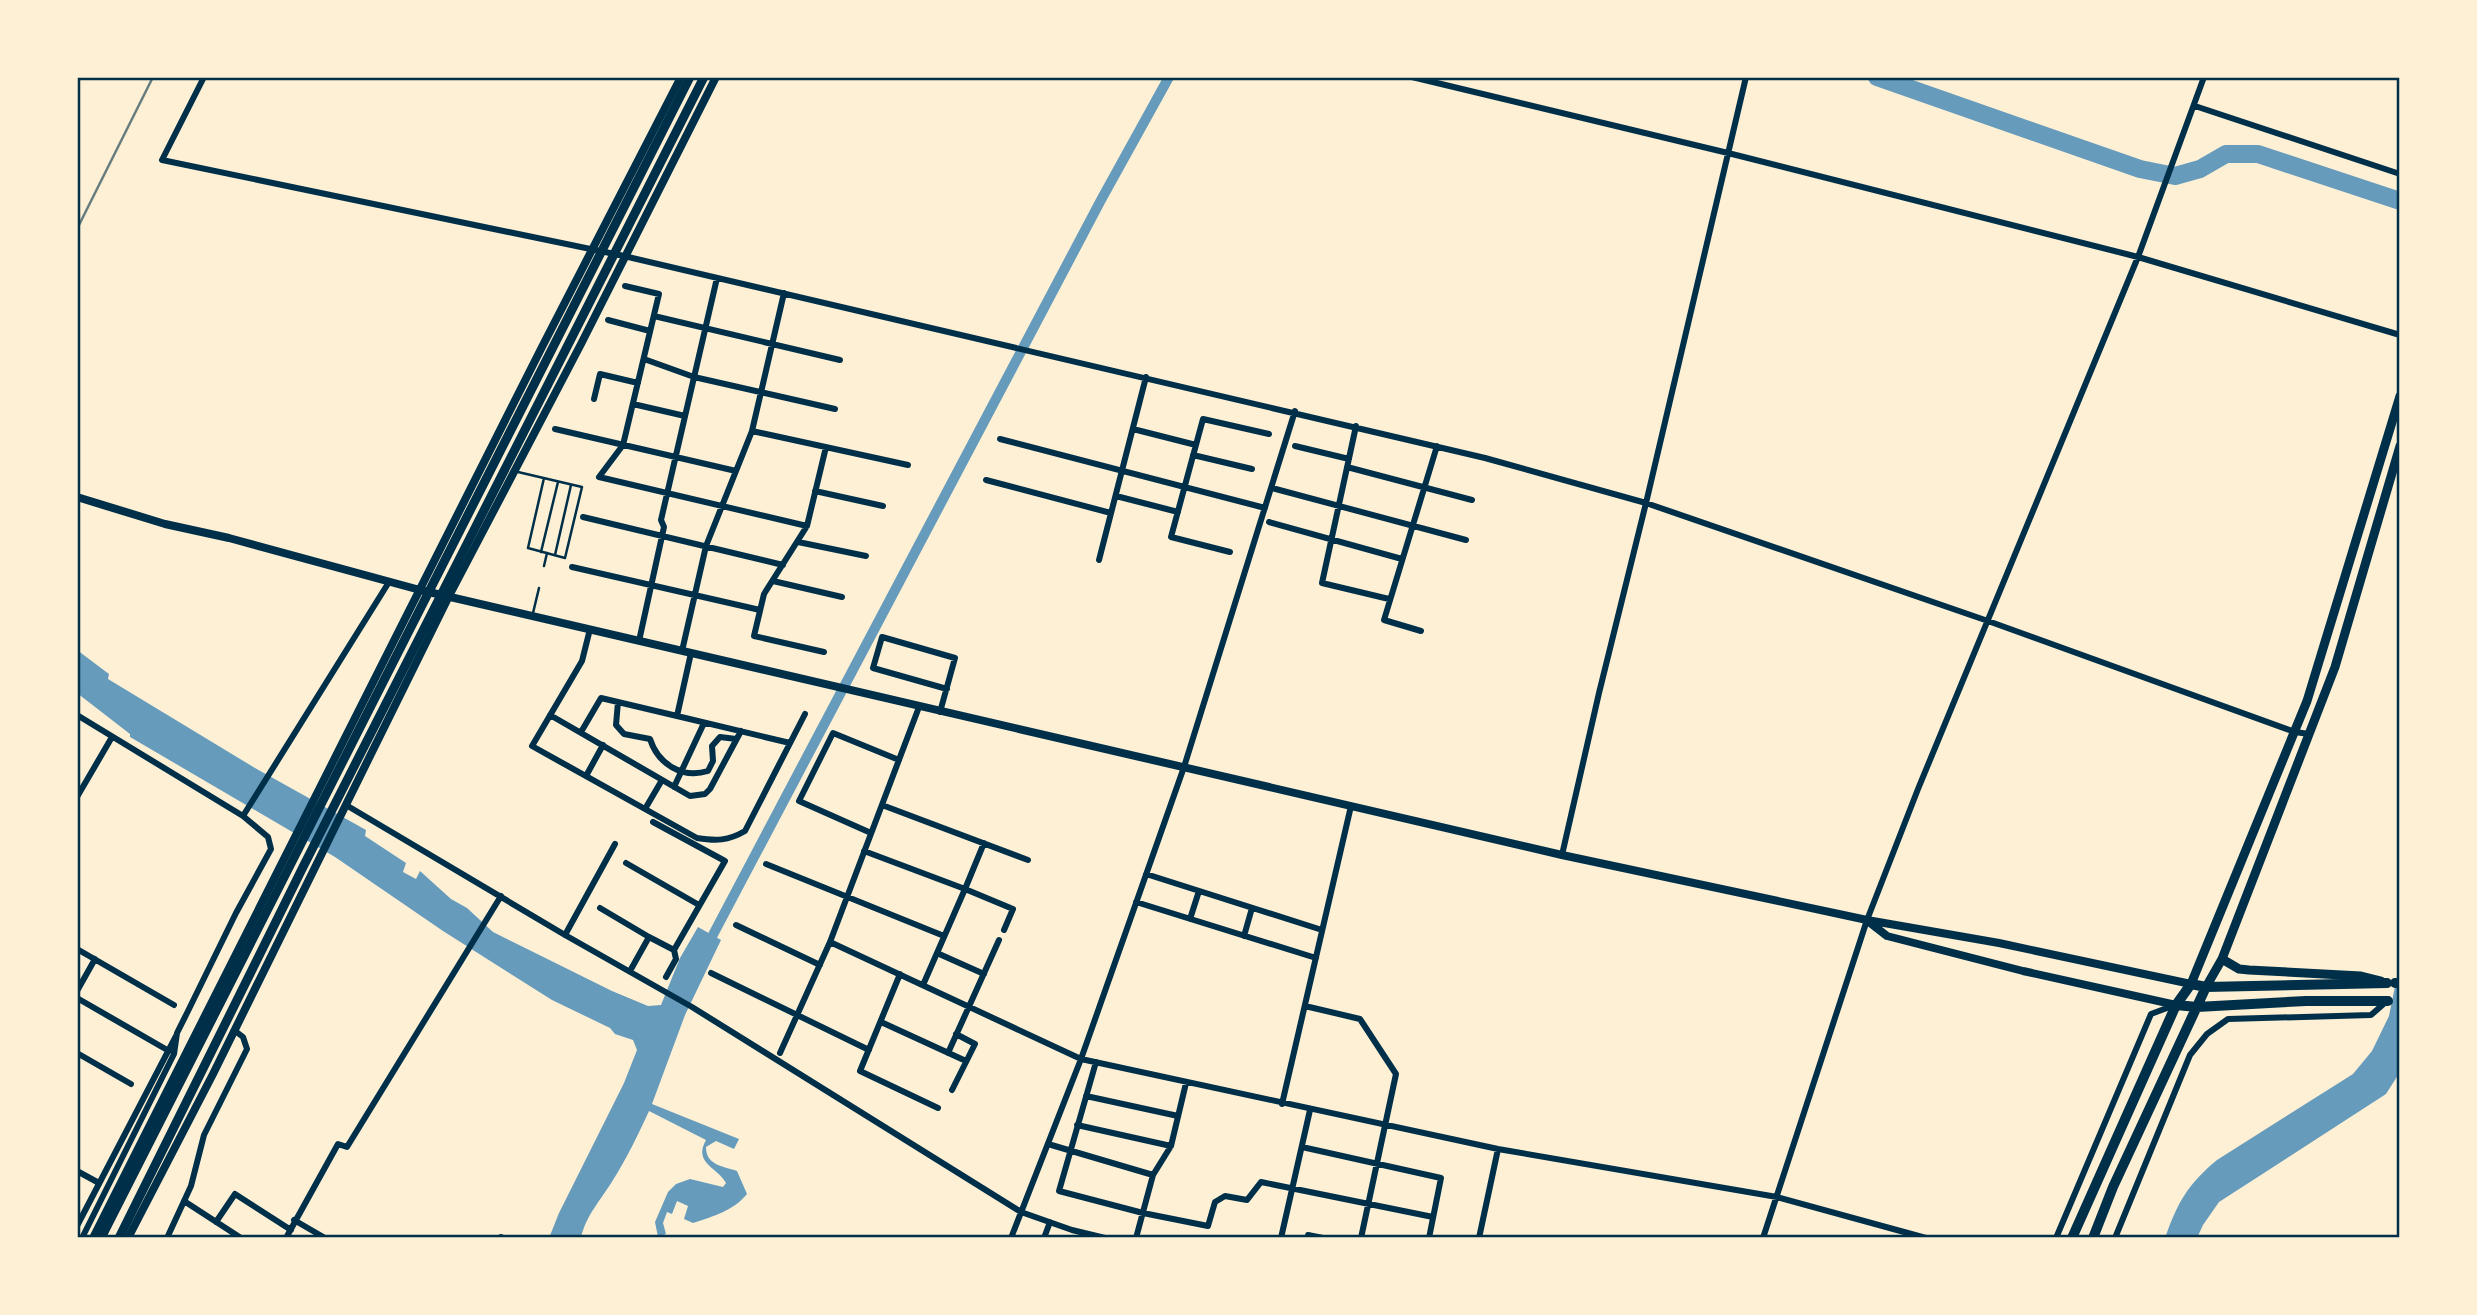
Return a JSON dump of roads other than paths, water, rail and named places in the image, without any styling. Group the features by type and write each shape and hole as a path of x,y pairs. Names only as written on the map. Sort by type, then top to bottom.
{"highway":[{"path":"2072,1238 2176,1004 2191,984 2206,987 2394,983"},
{"path":"2094,1238 2113,1187 2206,987"},
{"path":"2176,1004 2197,1007 2306,1001 2393,1000"}],"main road":[{"path":"93,1238 681,77"},
{"path":"101,1238 690,77"},
{"path":"119,1238 303,867 704,77"},
{"path":"128,1238 449,596 716,77"},
{"path":"77,498 138,517 229,538 420,590 1562,855 1867,920 1999,943 2191,984 2307,701 2400,396"},
{"path":"2206,987 2222,959 2336,667 2400,446"},
{"path":"1867,920 1887,936 2023,971 2176,1004"},
{"path":"2222,959 2239,969 2361,975 2394,983"}],"street":[{"path":"204,77 163,160 593,249 1437,446 1646,503 1988,621 2295,732 2309,734"},
{"path":"1412,77 1728,153 2138,257 2400,335"},
{"path":"1562,855 1746,77"},
{"path":"1763,1238 1867,920 2138,257 2204,77"},
{"path":"2195,106 2400,173"},
{"path":"639,641 664,527 661,520 717,278"},
{"path":"625,286 659,294 623,445 599,477 807,526"},
{"path":"677,716 695,596 706,546 752,431 783,293"},
{"path":"654,316 840,360"},
{"path":"608,320 650,331"},
{"path":"644,359 694,377 835,409"},
{"path":"594,399 600,374 638,383"},
{"path":"1099,560 1146,377"},
{"path":"633,404 685,416"},
{"path":"1011,1238 1081,1059 1184,767 1295,411"},
{"path":"1230,552 1171,537 1203,419 1269,434"},
{"path":"1356,426 1322,583 1389,599"},
{"path":"555,429 736,471"},
{"path":"1133,429 1196,445"},
{"path":"752,431 908,464"},
{"path":"1000,439 1265,508"},
{"path":"1295,446 1472,500"},
{"path":"1421,631 1384,620 1437,446"},
{"path":"824,652 754,636 764,594 807,526 826,447"},
{"path":"1193,455 1252,469"},
{"path":"986,480 1111,513"},
{"path":"1272,488 1466,540"},
{"path":"815,491 883,506"},
{"path":"1116,496 1178,512"},
{"path":"583,517 783,565"},
{"path":"1269,522 1402,559"},
{"path":"797,541 866,556"},
{"path":"572,567 760,610"},
{"path":"773,581 842,597"},
{"path":"243,816 389,582"},
{"path":"590,629 582,661 532,746 697,838 713,841 731,839 745,831 805,714"},
{"path":"940,712 947,689 955,658 882,637 873,668 947,689"},
{"path":"581,732 601,698 790,743"},
{"path":"618,702 616,725 624,734 650,739 654,751 681,773 698,774 708,771 713,761 712,746 720,737 736,739"},
{"path":"780,1053 830,942 919,707"},
{"path":"77,715 243,816 268,837 271,849 77,1226"},
{"path":"550,715 690,796 705,794 710,789 741,732"},
{"path":"674,787 704,723"},
{"path":"871,833 799,802 833,733 899,760"},
{"path":"77,797 112,737"},
{"path":"586,776 603,745"},
{"path":"645,809 662,780"},
{"path":"882,805 1028,860"},
{"path":"1282,1104 1351,806"},
{"path":"344,807 692,1007 1021,1212 1105,1238"},
{"path":"653,822 725,861 674,950 676,959 666,977"},
{"path":"923,985 984,843"},
{"path":"565,935 615,844"},
{"path":"864,851 1013,909 1004,930"},
{"path":"626,863 699,905"},
{"path":"766,864 944,936"},
{"path":"1146,874 1322,930"},
{"path":"1190,919 1199,891"},
{"path":"286,1238 338,1144 347,1147 501,896"},
{"path":"1136,902 1315,958"},
{"path":"600,908 674,950"},
{"path":"1244,936 1252,908"},
{"path":"736,925 820,965"},
{"path":"630,971 649,937"},
{"path":"947,1052 999,940"},
{"path":"830,942 1081,1059 1498,1149 1777,1197 1926,1238"},
{"path":"77,948 174,1005"},
{"path":"937,953 984,974"},
{"path":"77,991 95,959"},
{"path":"711,974 869,1050"},
{"path":"900,974 860,1071 938,1108"},
{"path":"77,998 174,1054"},
{"path":"2115,1238 2190,1055 2207,1034 2228,1019 2371,1015 2393,1000"},
{"path":"2056,1238 2151,1014 2176,1004"},
{"path":"1304,1006 1360,1019 1396,1074 1361,1238"},
{"path":"881,1022 966,1061"},
{"path":"169,1237 196,1172 204,1135 247,1049 243,1037 234,1030"},
{"path":"82,1238 174,1054 177,1034"},
{"path":"952,1090 975,1044 956,1034"},
{"path":"77,1053 131,1084"},
{"path":"1096,1062 1059,1191 1143,1213 1208,1226 1215,1202 1225,1196 1247,1200 1261,1182 1433,1217"},
{"path":"1136,1238 1153,1175 1171,1146 1186,1083"},
{"path":"1086,1096 1178,1116"},
{"path":"1281,1238 1310,1110"},
{"path":"1077,1125 1171,1146"},
{"path":"1048,1144 1153,1175"},
{"path":"1302,1147 1441,1178 1429,1238"},
{"path":"1479,1238 1498,1149"},
{"path":"77,1171 99,1183"},
{"path":"216,1222 235,1194 291,1230"},
{"path":"184,1201 241,1238"},
{"path":"294,1220 325,1238"},
{"path":"1044,1238 1050,1222"},
{"path":"1308,1235 1323,1238"}],"lane":[{"path":"513,471 544,478 558,482 582,487 565,558 528,548 544,478"},
{"path":"541,552 558,482"},
{"path":"555,555 571,485"},
{"path":"544,566 548,553"},
{"path":"533,616 539,588"}],"water":[{"path":"77,650 109,674 108,679 255,768 366,830 365,836 406,863 403,872 416,879 420,871 493,932 612,991 648,1006 661,1005 680,958 698,927 721,940 685,1015 652,1104 739,1139 734,1149 716,1141 706,1147 712,1161 737,1171 747,1194 729,1209 693,1223 684,1219 688,1206 677,1201 672,1214 667,1212 663,1223 666,1234 658,1237 655,1222 668,1192 676,1184 690,1179 723,1187 726,1183 704,1159 702,1154 706,1140 649,1111 623,1163 590,1215 581,1238 549,1238 624,1083 637,1050 633,1040 615,1034 610,1028 552,1000 443,931 335,857 130,737 130,734 77,693"},
{"path":"2400,962 2400,1072 2386,1094 2219,1202 2197,1238 2165,1238 2185,1195 2217,1160 2353,1074 2372,1051 2389,1016"}],"waterway":[{"path":"706,948 1101,200 1169,77"},
{"path":"1877,77 2140,169 2175,176 2200,169 2226,154 2258,154 2400,201"}],"railway":[{"path":"77,229 153,77"}]}
